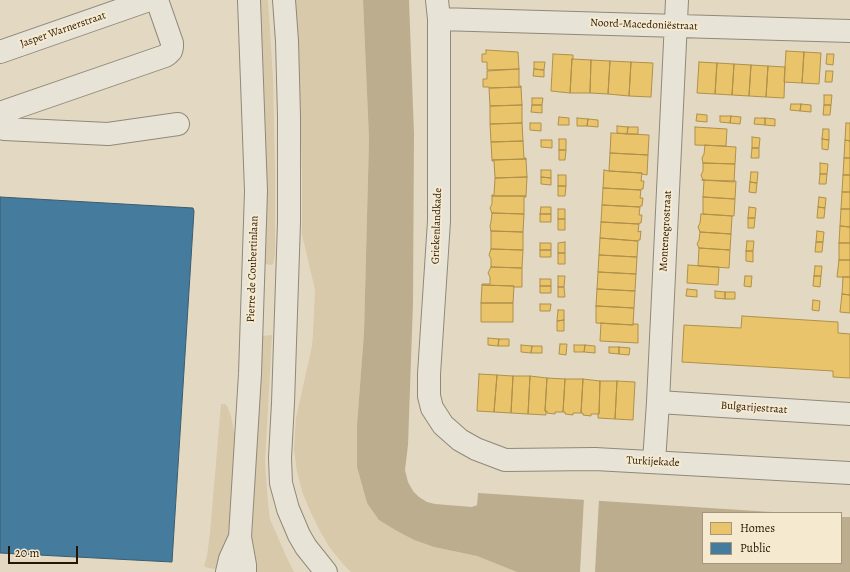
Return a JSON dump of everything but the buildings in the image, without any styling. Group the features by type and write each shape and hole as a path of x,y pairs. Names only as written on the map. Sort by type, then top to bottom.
{"street":[{"name":"Jasper Warnerstraat","path":"0,52 109,6 149,0"},
{"path":"0,113 168,54 172,47 172,43 157,0"},
{"name":"Pierre de Coubertinlaan","path":"245,572 240,537 250,374 256,192 249,0"},
{"path":"284,0 287,41 289,116 289,222 280,458 282,483 288,509 306,547 326,572"},
{"name":"Montenegrostraat","path":"654,462 677,0"},
{"name":"Noord-Macedoniëstraat","path":"438,10 676,26 850,31"},
{"name":"Griekenlandkade","path":"438,10 439,222 429,374 429,396 432,408 443,425 460,440"},
{"path":"0,127 4,129 108,134 178,124"},
{"path":"252,309 287,291"},
{"name":"Bulgarijestraat","path":"658,402 850,414"},
{"name":"Turkijekade","path":"460,440 476,449 505,460 594,459 850,473"},
{"name":"Pierre de Coubertinlaan","path":"228,572 230,560 240,537"}],"shaded area":[{"path":"260,0 268,0 273,78 275,255 272,265 265,264 266,171"},
{"path":"295,0 363,0 369,139 364,333 357,425 357,467 367,503 397,531 414,540 434,547 477,556 517,572 351,572 330,548 311,513 303,494 297,472 294,450 296,418 312,346 315,292 302,235 299,71"},
{"path":"363,0 409,0 414,134 413,303 408,445 405,470 408,482 413,491 419,497 427,502 435,504 472,507 477,505 478,493 772,512 702,512 702,564 842,564 842,517 850,517 850,572 517,572 477,556 434,547 414,540 379,520 367,503 357,467 357,425 364,333 369,139"},
{"path":"272,335 265,462 268,504 270,519 294,572 252,572 252,537 262,336"},
{"path":"221,404 225,404 227,406 231,416 236,450 230,525 223,570 204,566 210,533"}],"pier":[{"path":"584,498 599,499 595,572 580,572"}]}
